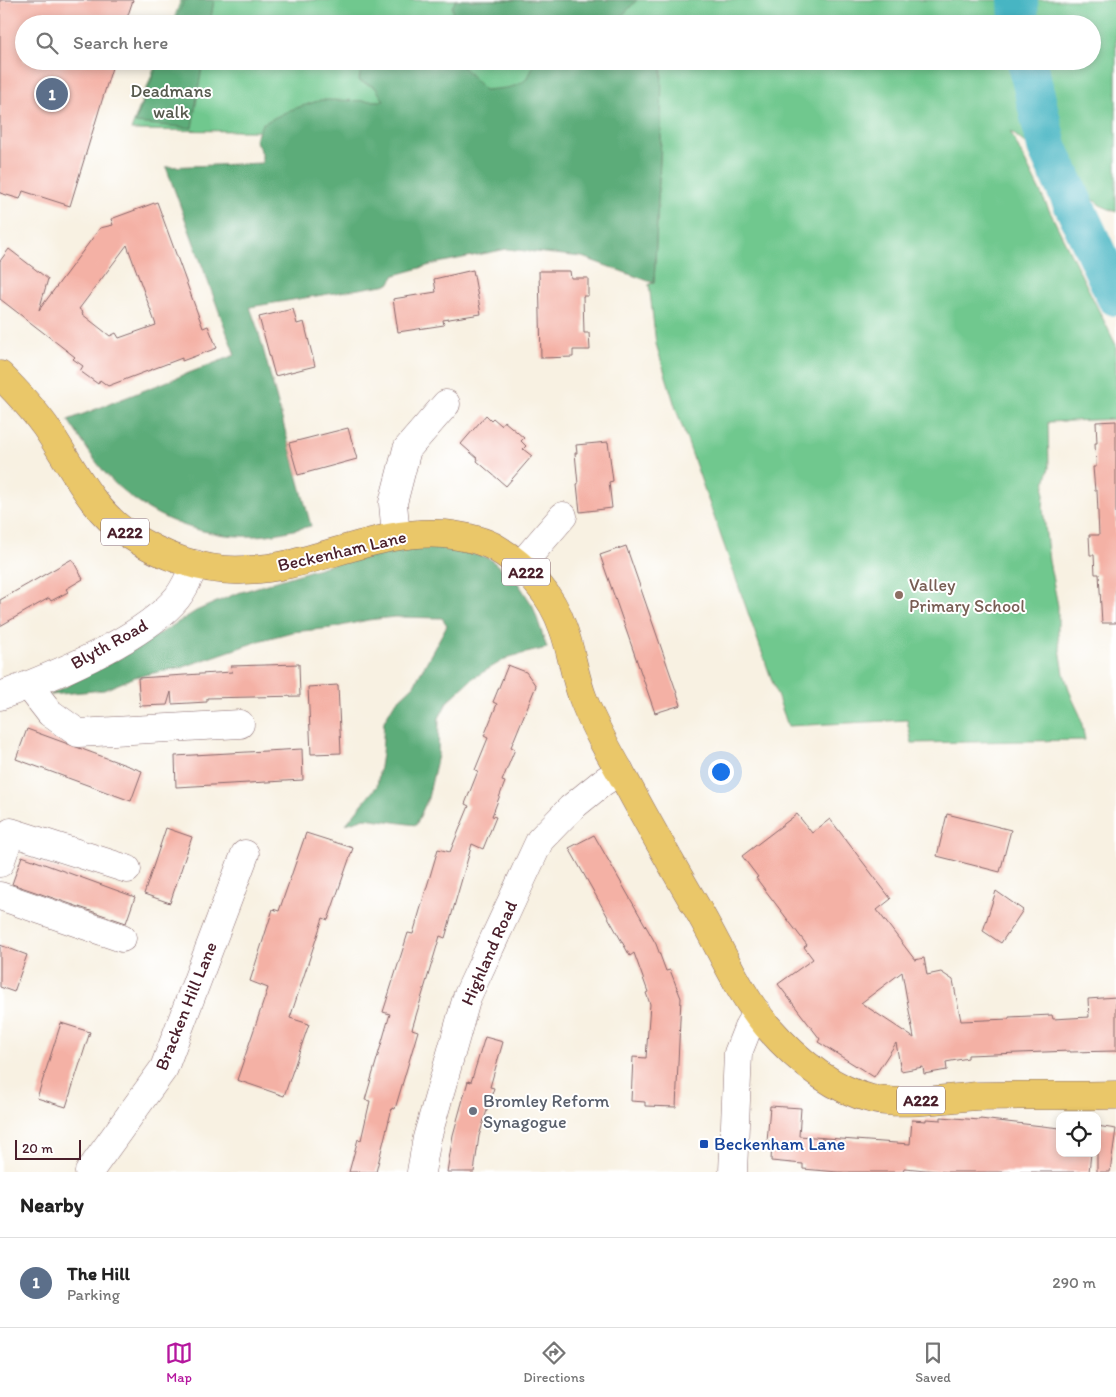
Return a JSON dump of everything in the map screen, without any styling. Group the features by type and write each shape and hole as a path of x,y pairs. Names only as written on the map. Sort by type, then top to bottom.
{"main road":[{"name":"Beckenham Lane","path":"0,375 36,413 96,503 116,525 133,537 158,550 195,564 228,570 258,569 290,564 376,540 411,534 432,533 483,541 520,566 544,591 558,615 568,642 573,668 582,696 594,725 664,853 757,1012 767,1026 788,1047 834,1084 857,1094 878,1100 904,1101 980,1096 1116,1095"}],"street":[{"path":"396,536 393,503 407,449 446,404"},
{"path":"520,566 563,516"},
{"name":"Blyth Road","path":"0,696 29,686 103,650 152,621 168,608 182,592 195,564"},
{"path":"29,686 50,713 78,733 240,724"},
{"name":"Highland Road","path":"421,1172 427,1138 467,997 540,840 548,830 587,794 620,771"},
{"path":"0,863 11,832 126,869"},
{"name":"Bracken Hill Lane","path":"89,1172 164,1068 246,854"},
{"path":"0,896 122,938"},
{"path":"733,1172 738,1053 748,1025 757,1012"}],"green space":[{"name":"Valley Primary School","path":"181,0 1116,0 1116,212 1100,205 1010,131 1116,345 1116,419 1048,422 1049,468 1045,483 1043,508 1049,561 1058,606 1058,636 1064,674 1080,715 1085,740 912,743 907,720 788,726 676,409 656,344 649,284 654,283 661,137 593,134 131,130 154,70 1101,70 1101,15 175,15"},
{"path":"184,0 214,0 212,15 178,15"},
{"path":"456,0 637,0 623,15 453,15 452,7"},
{"name":"Deadmans walk","path":"156,70 202,70 192,128 135,123"},
{"path":"361,70 466,70 485,90 515,86 522,83 532,70 662,70 661,137 654,283 582,257 507,249 438,263 395,275 389,284 250,307 258,330 311,526 267,535 245,536 222,535 178,524 138,503 121,489 90,454 68,420 235,355 166,167 262,163 262,153 255,140 262,124 290,110 321,100 384,101 375,87 359,81"},
{"path":"431,544 489,558 518,583 533,606 547,648 509,657 473,678 448,701 439,718 438,755 428,798 416,825 365,818 346,824 377,786 382,754 384,721 394,704 414,685 447,625 442,618 395,617 368,620 332,628 292,632 262,640 183,667 135,677 104,690 50,695 124,656 196,611 235,594 348,559"}],"building":[{"path":"0,0 133,0 128,15 15,15 15,70 111,70 70,206 23,191 20,199 0,193"},
{"path":"157,202 203,328 208,326 217,348 182,361 182,358 108,386 100,380 98,384 80,371 83,366 73,359 75,357 0,299 0,261 9,249 48,279 39,310 100,228 113,225 111,219","holes":["127,245 156,325 119,338 116,333 110,336 82,314 83,312 79,309"]},
{"path":"473,270 481,314 443,320 444,325 398,332 393,299 436,292 434,279"},
{"path":"539,271 570,271 571,278 588,278 588,296 583,296 584,333 589,333 590,350 573,350 573,357 541,358"},
{"path":"293,309 297,324 304,322 315,366 275,376 259,317"},
{"path":"486,415 501,425 504,421 524,438 521,441 526,446 523,449 532,456 506,486 477,461 478,459 461,444"},
{"path":"1116,421 1116,623 1102,623 1099,574 1095,574 1094,555 1090,555 1089,535 1099,535 1097,491 1095,491 1093,467 1096,467 1096,422"},
{"path":"348,428 357,459 298,475 289,443"},
{"path":"608,442 613,481 609,482 612,508 580,512 576,445"},
{"path":"626,546 681,705 655,713 600,555"},
{"path":"72,559 83,579 66,589 68,592 51,601 49,598 0,626 0,600"},
{"path":"299,664 300,696 207,698 207,702 172,704 171,692 167,705 140,706 138,678 232,672 231,666"},
{"path":"508,665 526,672 536,686 511,747 515,749 502,781 505,782 492,816 496,817 483,849 472,844 445,938 440,936 412,1029 418,1031 395,1109 392,1108 376,1172 349,1172 358,1139 361,1140 370,1101 365,1100 390,1014 383,1012 408,933 413,934 438,849 450,852 469,806 465,804 478,771 475,770 488,738 484,736 497,704 493,702"},
{"path":"338,685 341,753 311,754 308,687"},
{"path":"27,729 142,771 131,801 16,759"},
{"path":"302,749 303,780 176,787 175,756"},
{"path":"797,814 812,833 830,819 891,899 877,910 915,960 924,958 927,975 941,972 953,980 961,1021 1052,1015 1053,1019 1089,1017 1088,999 1116,997 1116,1051 968,1055 968,1058 946,1062 947,1070 924,1074 923,1067 901,1071 896,1043 874,1077 818,1042 820,1039 778,984 813,959 804,947 807,945 756,878 758,877 742,856","holes":["902,972 914,1038 861,1003"]},
{"path":"947,814 1011,830 1000,872 937,856"},
{"path":"166,828 192,837 170,903 144,894"},
{"path":"306,833 353,848 328,920 323,918 290,1018 309,1024 284,1096 237,1080 268,988 250,981 273,909 279,911"},
{"path":"594,835 656,944 666,971 670,970 681,998 676,1107 645,1106 645,1102 631,1101 633,1057 646,1058 650,1004 646,993 648,992 634,953 630,956 569,848"},
{"path":"22,856 135,897 126,923 12,884"},
{"path":"996,891 1023,910 1001,943 983,931"},
{"path":"0,945 27,955 14,992 0,987"},
{"path":"61,1023 90,1032 66,1107 37,1098"},
{"name":"Bromley Reform Synagogue","path":"485,1037 503,1042 490,1087 494,1088 479,1136 474,1172 447,1172 453,1135 468,1081 471,1082"},
{"path":"770,1106 801,1108 799,1136 910,1144 912,1120 941,1120 941,1117 980,1119 1056,1128 1056,1157 1091,1157 1089,1172 948,1172 904,1168 903,1172 838,1172 803,1169 803,1164 771,1161 772,1142 767,1142"},
{"path":"1101,1127 1116,1129 1110,1172 1097,1172 1097,1157 1101,1157"}],"waterway":[{"path":"1018,0 1019,15"},
{"path":"1029,70 1047,147 1116,296"}],"place":[{"name":"The Hill","path":"52,94"},
{"name":"Valley Primary School","path":"899,595"},
{"name":"Bromley Reform Synagogue","path":"473,1111"},
{"name":"Beckenham Lane","path":"704,1144"}]}
